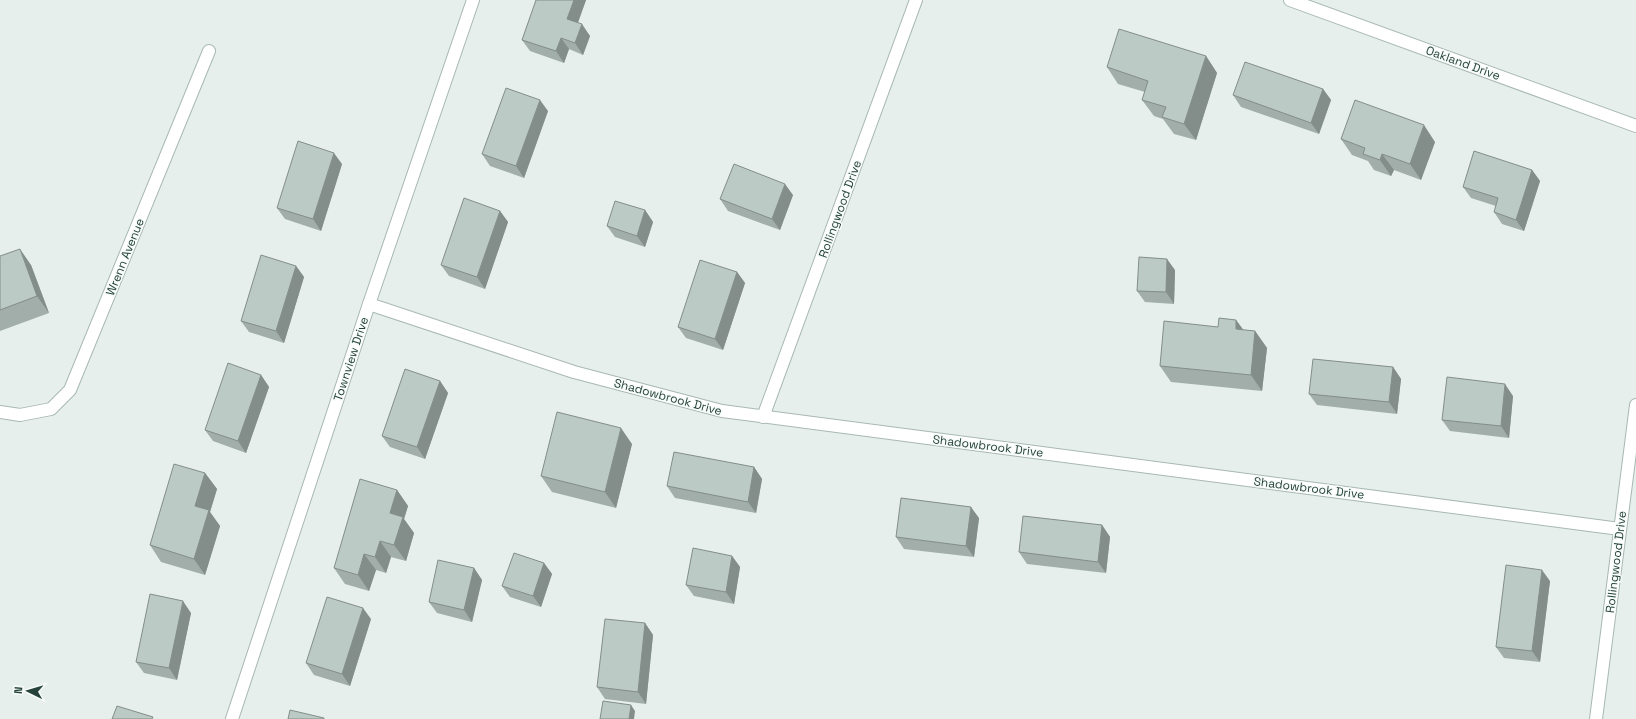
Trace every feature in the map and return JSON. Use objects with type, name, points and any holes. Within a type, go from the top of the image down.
[{"type":"street","name":"Townview Drive","points":[[232,719],[369,304],[473,0]]},
{"type":"street","name":"Rollingwood Drive","points":[[763,417],[916,0]]},
{"type":"street","name":"Oakland Drive","points":[[1290,0],[1636,126]]},
{"type":"street","name":"Wrenn Avenue","points":[[0,412],[20,415],[51,409],[70,390],[209,51]]},
{"type":"street","name":"Shadowbrook Drive","points":[[369,304],[574,372],[722,411],[1620,529]]},
{"type":"street","name":"Rollingwood Drive","points":[[1596,719],[1636,406]]},
{"type":"building","points":[[536,0],[574,0],[567,19],[582,24],[575,43],[561,38],[556,51],[522,40]]},
{"type":"building","points":[[1119,29],[1206,56],[1184,124],[1162,117],[1166,107],[1142,100],[1148,81],[1107,67]]},
{"type":"building","points":[[1245,62],[1323,89],[1311,123],[1233,95]]},
{"type":"building","points":[[506,88],[540,100],[516,166],[482,154]]},
{"type":"building","points":[[1355,100],[1424,125],[1410,164],[1382,154],[1380,160],[1363,154],[1365,148],[1341,139]]},
{"type":"building","points":[[298,141],[334,153],[313,219],[277,208]]},
{"type":"building","points":[[1474,151],[1532,170],[1516,220],[1494,212],[1498,198],[1463,187]]},
{"type":"building","points":[[734,164],[785,184],[772,219],[720,199]]},
{"type":"building","points":[[464,198],[500,211],[477,277],[441,265]]},
{"type":"building","points":[[615,201],[645,210],[637,236],[607,226]]},
{"type":"building","points":[[20,249],[37,296],[0,310],[0,256]]},
{"type":"building","points":[[261,255],[296,266],[276,331],[241,321]]},
{"type":"building","points":[[1139,257],[1167,259],[1166,292],[1137,291]]},
{"type":"building","points":[[700,260],[737,272],[715,339],[678,327]]},
{"type":"building","points":[[1219,318],[1236,320],[1236,329],[1255,331],[1251,375],[1160,366],[1164,321],[1218,327]]},
{"type":"building","points":[[1313,359],[1393,367],[1389,402],[1309,394]]},
{"type":"building","points":[[228,363],[261,375],[238,441],[205,430]]},
{"type":"building","points":[[405,369],[440,381],[417,447],[382,436]]},
{"type":"building","points":[[1447,377],[1505,384],[1501,426],[1442,420]]},
{"type":"building","points":[[557,412],[621,428],[605,492],[541,476]]},
{"type":"building","points":[[674,452],[754,467],[748,502],[667,486]]},
{"type":"building","points":[[174,464],[205,473],[195,506],[209,510],[194,559],[150,545]]},
{"type":"building","points":[[360,479],[397,490],[390,513],[403,517],[394,545],[380,541],[375,557],[364,554],[358,575],[334,568]]},
{"type":"building","points":[[901,498],[971,507],[966,546],[896,537]]},
{"type":"building","points":[[1023,516],[1102,525],[1098,562],[1019,552]]},
{"type":"building","points":[[693,548],[732,556],[726,592],[686,585]]},
{"type":"building","points":[[514,553],[544,563],[533,596],[502,586]]},
{"type":"building","points":[[438,560],[474,568],[464,610],[429,602]]},
{"type":"building","points":[[1506,565],[1542,570],[1532,651],[1496,647]]},
{"type":"building","points":[[150,594],[183,601],[169,668],[136,662]]},
{"type":"building","points":[[327,597],[363,608],[342,674],[306,663]]},
{"type":"building","points":[[605,619],[645,623],[638,692],[597,687]]},
{"type":"building","points":[[603,701],[631,705],[629,719],[600,719]]},
{"type":"building","points":[[117,706],[153,717],[152,719],[112,719]]},
{"type":"building","points":[[290,710],[324,718],[324,719],[288,719]]}]
